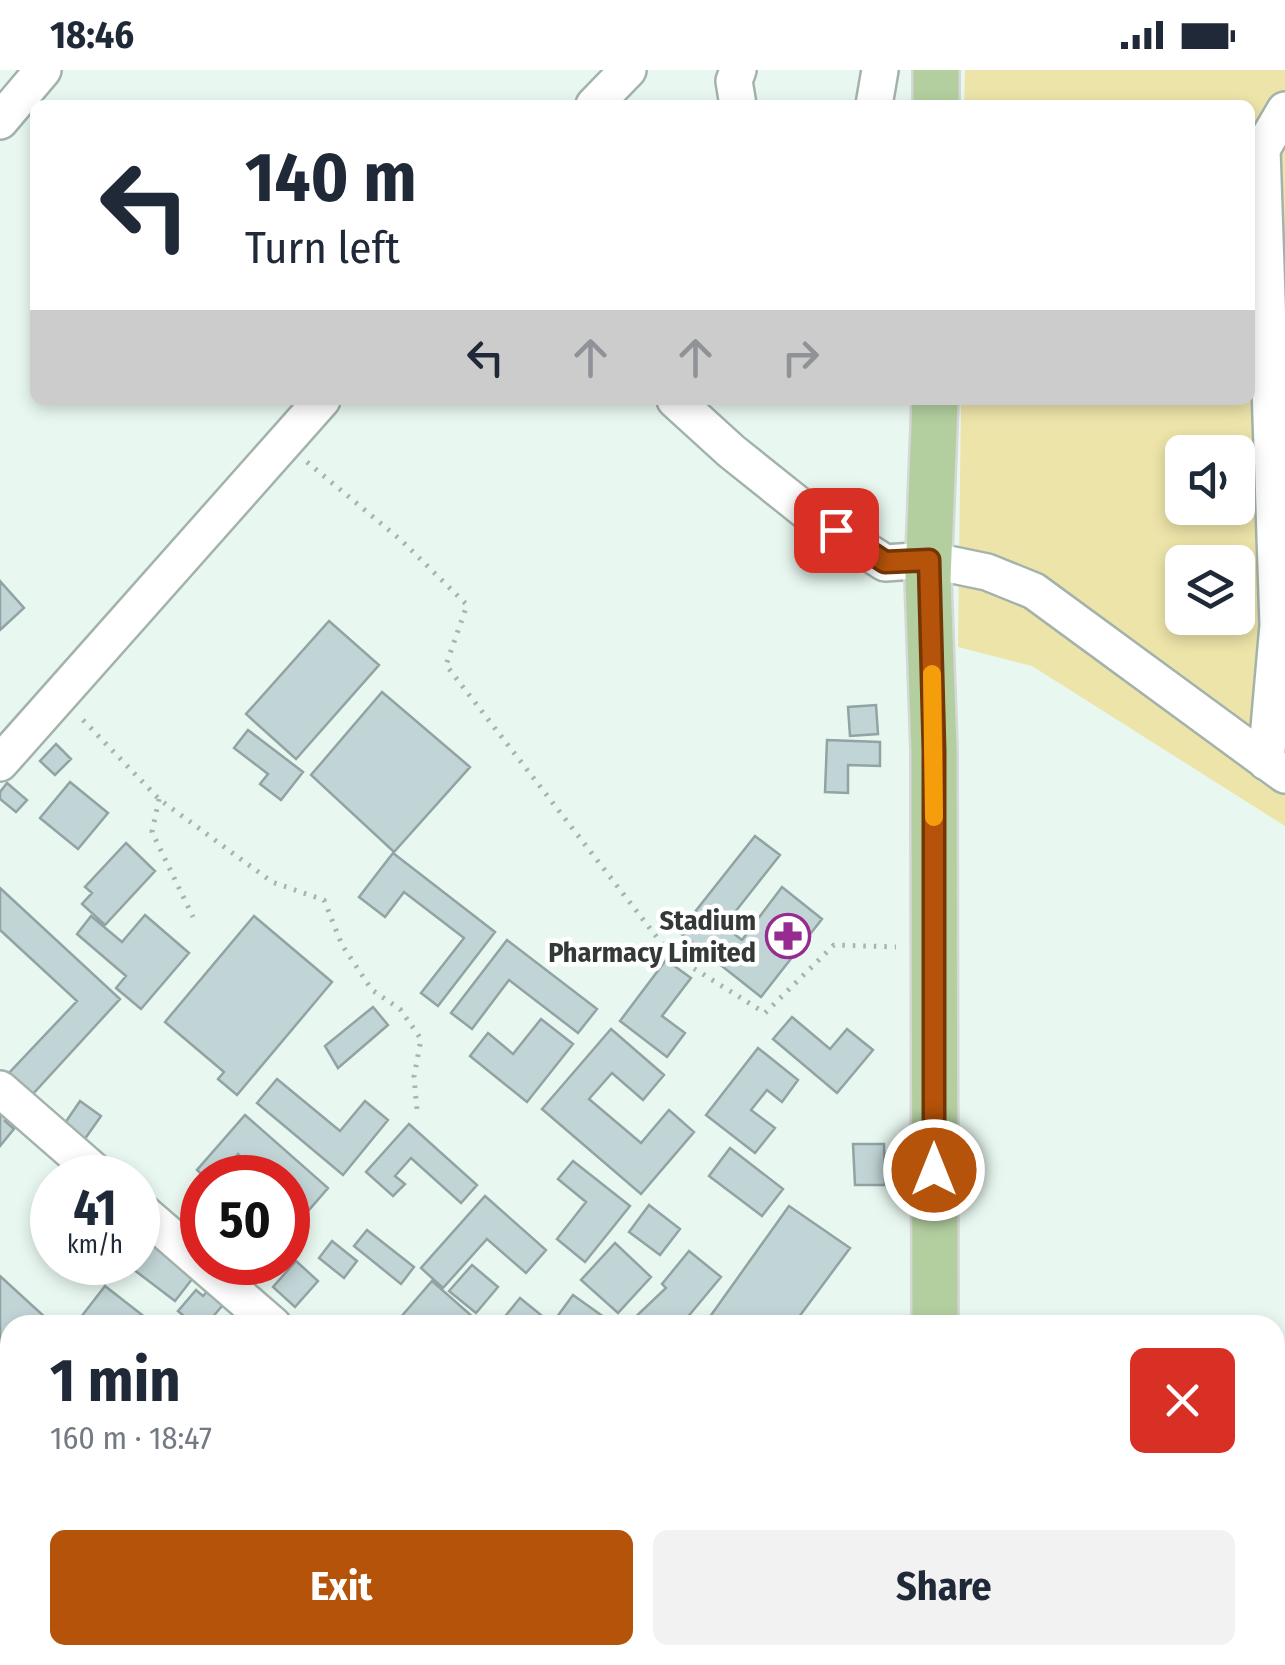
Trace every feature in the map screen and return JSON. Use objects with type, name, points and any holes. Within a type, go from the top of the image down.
[{"type":"main road","points":[[936,70],[936,100]]},
{"type":"main road","points":[[935,405],[929,560],[935,1315]]},
{"type":"street","points":[[0,121],[43,70]]},
{"type":"street","points":[[599,100],[628,70]]},
{"type":"street","points":[[737,100],[734,81],[738,70]]},
{"type":"street","points":[[875,100],[880,70]]},
{"type":"street","points":[[1275,768],[1278,625],[1262,149],[1285,110]]},
{"type":"street","points":[[0,763],[318,405]]},
{"type":"street","points":[[680,405],[730,451],[811,515],[885,562],[929,560],[987,572],[1034,591],[1275,768]]},
{"type":"street","points":[[0,1090],[75,1155]]},
{"type":"street","points":[[160,1227],[261,1315]]},
{"type":"path","points":[[284,443],[402,541],[467,605],[446,665],[669,952],[765,1012],[834,945],[934,948]]},
{"type":"path","points":[[60,696],[159,799],[272,882],[324,900],[342,944],[372,990],[400,1009],[420,1039],[414,1077],[417,1110]]},
{"type":"path","points":[[159,799],[152,832],[194,917]]},
{"type":"shaded area","points":[[965,70],[1285,70],[1285,826],[1032,666],[958,647],[961,405],[1255,405],[1255,100],[964,100]]},
{"type":"building","points":[[0,581],[24,608],[0,630]]},
{"type":"building","points":[[329,621],[379,665],[296,759],[246,714]]},
{"type":"building","points":[[382,692],[470,767],[394,852],[311,775]]},
{"type":"building","points":[[876,705],[878,734],[850,736],[848,707]]},
{"type":"building","points":[[248,730],[303,772],[281,800],[260,784],[268,774],[234,748]]},
{"type":"building","points":[[827,740],[880,742],[880,766],[848,765],[848,793],[825,792]]},
{"type":"building","points":[[56,744],[71,759],[55,775],[40,761]]},
{"type":"building","points":[[70,782],[108,813],[78,849],[40,818]]},
{"type":"building","points":[[7,783],[27,800],[16,812],[0,799]]},
{"type":"building","points":[[755,836],[780,855],[724,926],[742,940],[782,887],[822,919],[761,997],[679,932]]},
{"type":"building","points":[[126,843],[155,871],[105,925],[82,904],[92,893],[85,887]]},
{"type":"building","points":[[393,853],[495,932],[438,1006],[421,993],[464,938],[404,892],[385,917],[359,897]]},
{"type":"building","points":[[0,888],[120,999],[32,1095],[9,1073],[77,1001],[0,930]]},
{"type":"building","points":[[145,915],[189,953],[141,1009],[116,988],[126,976],[77,934],[91,916],[122,942]]},
{"type":"building","points":[[254,916],[332,982],[237,1095],[218,1079],[224,1072],[165,1022]]},
{"type":"building","points":[[507,940],[597,1009],[578,1033],[509,980],[472,1029],[451,1013]]},
{"type":"building","points":[[666,960],[691,978],[662,1016],[685,1033],[667,1057],[620,1021]]},
{"type":"building","points":[[373,1007],[388,1025],[338,1068],[325,1046]]},
{"type":"building","points":[[792,1017],[830,1049],[847,1029],[873,1050],[837,1093],[773,1039]]},
{"type":"building","points":[[541,1019],[573,1044],[527,1102],[470,1056],[488,1033],[513,1054]]},
{"type":"building","points":[[611,1029],[664,1075],[643,1100],[612,1073],[589,1099],[641,1143],[669,1110],[694,1132],[641,1194],[542,1109]]},
{"type":"building","points":[[758,1048],[798,1080],[782,1102],[767,1090],[751,1110],[775,1128],[755,1153],[706,1115]]},
{"type":"building","points":[[277,1079],[340,1131],[365,1101],[388,1120],[343,1175],[257,1103]]},
{"type":"building","points":[[80,1101],[101,1116],[82,1143],[61,1129]]},
{"type":"building","points":[[0,1109],[9,1116],[5,1121],[14,1129],[0,1146]]},
{"type":"building","points":[[245,1115],[290,1155],[238,1154],[210,1155]]},
{"type":"building","points":[[409,1124],[477,1185],[461,1203],[411,1158],[395,1176],[405,1184],[393,1196],[366,1172]]},
{"type":"building","points":[[853,1144],[884,1144],[885,1185],[855,1185]]},
{"type":"building","points":[[730,1148],[783,1189],[762,1216],[709,1176]]},
{"type":"building","points":[[573,1161],[630,1206],[585,1262],[557,1239],[586,1202],[558,1179]]},
{"type":"building","points":[[310,1172],[328,1188],[310,1209]]},
{"type":"building","points":[[485,1196],[546,1250],[526,1273],[487,1239],[443,1288],[421,1268]]},
{"type":"building","points":[[649,1205],[680,1229],[660,1255],[629,1232]]},
{"type":"building","points":[[789,1206],[850,1248],[800,1315],[711,1315]]},
{"type":"building","points":[[367,1230],[414,1267],[401,1284],[354,1246]]},
{"type":"building","points":[[332,1241],[357,1261],[344,1278],[319,1258]]},
{"type":"building","points":[[615,1243],[651,1277],[618,1313],[581,1280]]},
{"type":"building","points":[[160,1247],[180,1262],[180,1285],[187,1285],[175,1301],[154,1285],[160,1285]]},
{"type":"building","points":[[689,1251],[721,1277],[689,1315],[638,1315],[666,1288],[662,1284]]},
{"type":"building","points":[[472,1265],[498,1287],[476,1313],[449,1291]]},
{"type":"building","points":[[310,1274],[318,1281],[295,1307],[273,1287],[310,1285]]},
{"type":"building","points":[[0,1276],[43,1315],[0,1315]]},
{"type":"building","points":[[432,1281],[471,1315],[403,1315]]},
{"type":"building","points":[[105,1286],[142,1315],[83,1315]]},
{"type":"building","points":[[211,1287],[227,1300],[214,1315],[183,1315],[178,1311],[196,1290],[203,1296]]},
{"type":"building","points":[[573,1295],[601,1315],[558,1315]]},
{"type":"building","points":[[520,1298],[541,1315],[506,1315]]},
{"type":"slow traffic","points":[[932,674],[934,817]]},
{"type":"place","name":"Stadium Pharmacy Limited","points":[[788,936]]},
{"type":"route","points":[[836,530],[885,562],[929,560],[934,751],[934,1170]]}]
